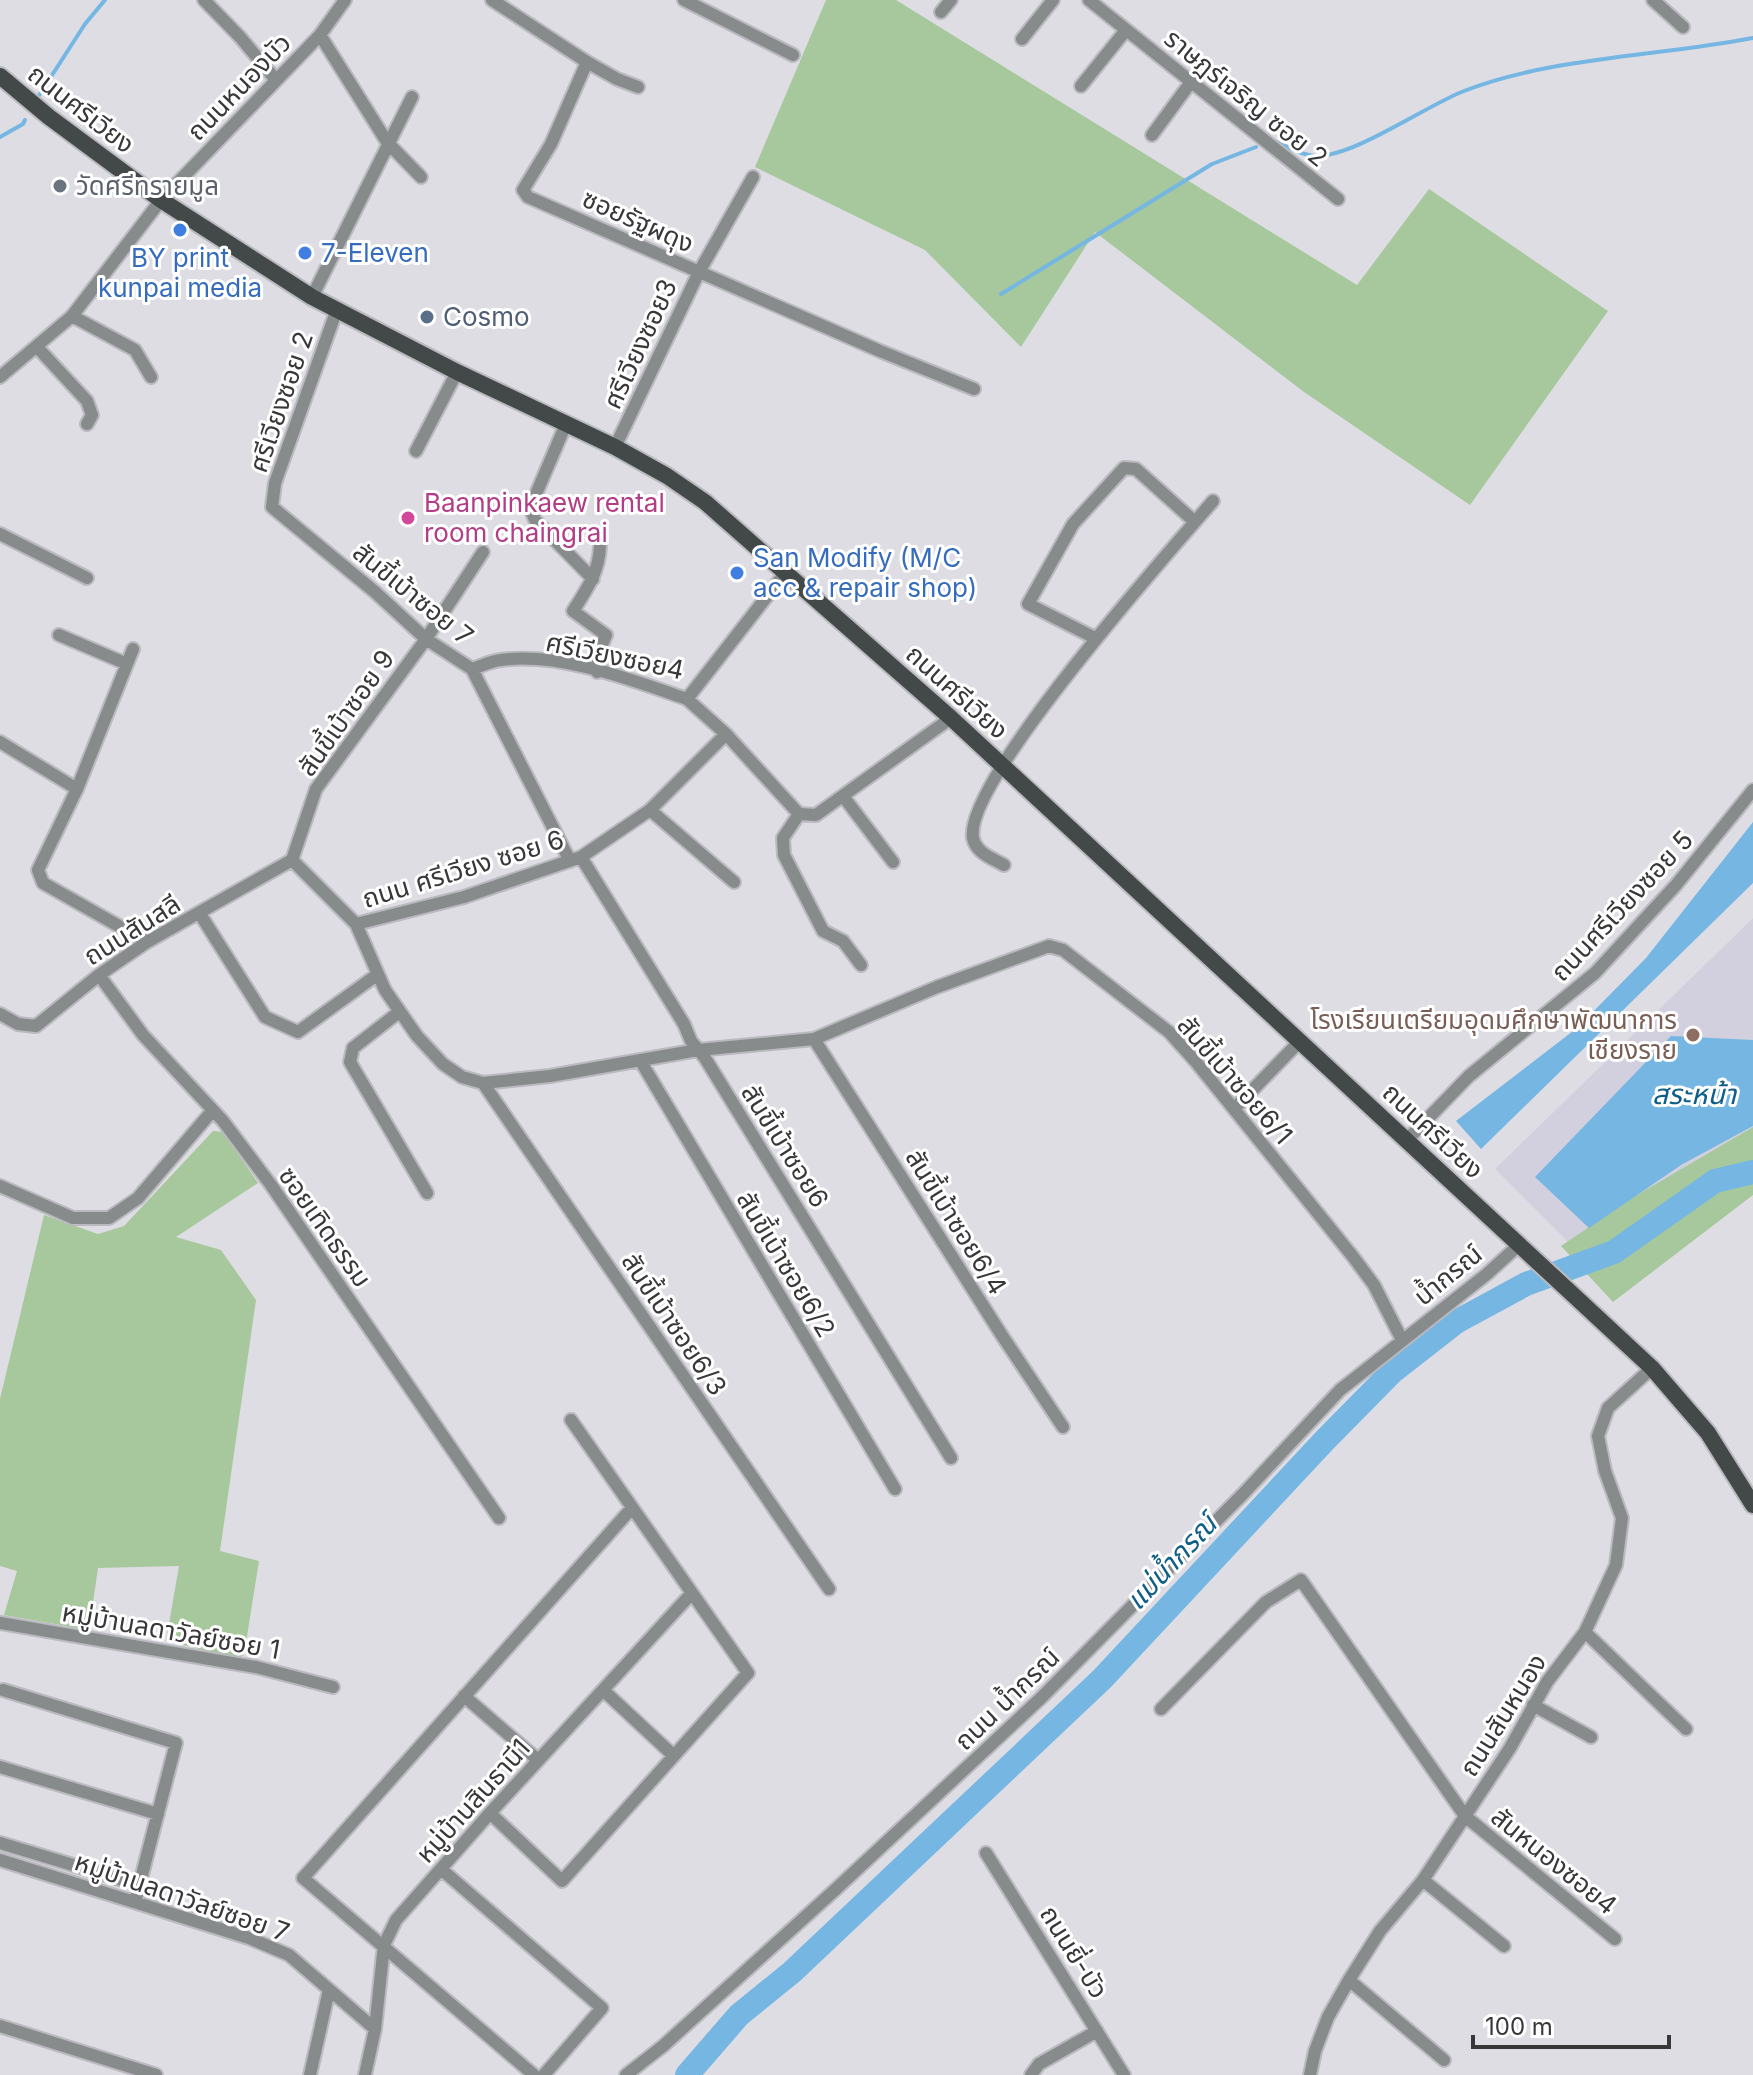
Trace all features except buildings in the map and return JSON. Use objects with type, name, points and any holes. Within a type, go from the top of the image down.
[{"type":"main road","name":"ถนนศรีเวียง","points":[[0,76],[49,117],[161,200],[336,312],[615,447],[705,502],[951,718],[1602,1320],[1652,1368],[1708,1433],[1753,1505]]},
{"type":"street","points":[[204,0],[276,80]]},
{"type":"street","name":"ถนนหนองบัว","points":[[0,377],[72,316],[161,200],[320,35],[345,0]]},
{"type":"street","points":[[492,0],[587,62],[638,87]]},
{"type":"street","points":[[684,0],[793,55]]},
{"type":"street","points":[[941,12],[951,0]]},
{"type":"street","points":[[1022,39],[1053,0]]},
{"type":"street","name":"ราษฎร์เจริญ ซอย 2","points":[[1089,0],[1338,199]]},
{"type":"street","points":[[1653,0],[1683,27]]},
{"type":"street","points":[[1081,86],[1126,30]]},
{"type":"street","points":[[320,35],[387,142],[421,177]]},
{"type":"street","name":"ซอยรัฐผดุง","points":[[587,62],[551,144],[523,190],[528,197],[974,389]]},
{"type":"street","points":[[1152,135],[1191,82]]},
{"type":"street","points":[[312,297],[412,97]]},
{"type":"street","name":"ศรีเวียงซอย3","points":[[615,447],[699,272],[753,177]]},
{"type":"street","name":"ศรีเวียงซอย 2","points":[[272,507],[275,483],[336,312]]},
{"type":"street","points":[[72,316],[135,350],[151,377]]},
{"type":"street","points":[[37,347],[87,401],[92,415],[87,424]]},
{"type":"street","points":[[416,451],[457,372]]},
{"type":"street","points":[[566,424],[530,508],[535,520],[593,579]]},
{"type":"street","points":[[1095,638],[1028,604],[1073,524],[1124,468],[1136,469],[1195,522]]},
{"type":"street","points":[[1004,865],[978,849],[972,836],[978,810],[1002,765],[1095,638],[1213,501]]},
{"type":"street","name":"สันขี้เบ้าซอย 7","points":[[272,507],[375,592],[426,639],[472,669],[576,859]]},
{"type":"street","points":[[0,534],[87,578]]},
{"type":"street","points":[[597,672],[599,652],[606,635],[573,611],[600,563],[600,546]]},
{"type":"street","name":"สันขี้เบ้าซอย 9","points":[[292,860],[316,789],[426,639],[483,552]]},
{"type":"street","name":"ศรีเวียงซอย4","points":[[472,669],[501,660],[555,661],[687,699],[786,572]]},
{"type":"street","points":[[59,635],[127,664]]},
{"type":"street","points":[[133,649],[77,789],[38,870],[43,883],[147,942]]},
{"type":"street","points":[[687,699],[726,734],[799,814],[816,815],[951,718]]},
{"type":"street","name":"ถนน ศรีเวียง ซอย 6","points":[[356,924],[464,897],[576,859],[650,810],[726,734]]},
{"type":"street","points":[[0,742],[77,789]]},
{"type":"street","name":"ถนนศรีเวียงซอย 5","points":[[1407,1140],[1469,1076],[1595,973],[1676,885],[1753,790]]},
{"type":"street","points":[[843,796],[893,862]]},
{"type":"street","points":[[650,810],[734,882]]},
{"type":"street","points":[[799,814],[783,838],[784,855],[823,931],[843,941],[861,965]]},
{"type":"street","name":"สันขี้เบ้าซอย6","points":[[576,859],[951,1458]]},
{"type":"street","points":[[292,860],[356,924],[378,974],[399,1012],[417,1036],[443,1064],[462,1077],[483,1083]]},
{"type":"street","name":"ถนนสันสลี","points":[[0,1014],[18,1024],[36,1026],[99,975],[147,942],[292,860]]},
{"type":"street","points":[[200,914],[265,1017],[298,1032],[378,974]]},
{"type":"street","name":"สันขี้เบ้าซอย6/1","points":[[483,1083],[550,1076],[698,1050],[814,1039],[937,987],[1049,946],[1063,950],[1169,1032],[1374,1285],[1402,1340]]},
{"type":"street","name":"ซอยเทิดธรรม","points":[[99,975],[143,1035],[213,1110],[271,1185],[499,1518]]},
{"type":"street","points":[[399,1012],[353,1048],[350,1062],[427,1193]]},
{"type":"street","name":"สันขี้เบ้าซอย6/4","points":[[814,1039],[1063,1427]]},
{"type":"street","points":[[1234,1109],[1300,1041]]},
{"type":"street","name":"สันขี้เบ้าซอย6/2","points":[[640,1060],[895,1489]]},
{"type":"street","name":"สันขี้เบ้าซอย6/3","points":[[483,1083],[829,1589]]},
{"type":"street","points":[[0,1186],[73,1218],[109,1218],[138,1198],[213,1110]]},
{"type":"street","name":"น้ำกรณ์","points":[[1402,1340],[1487,1274],[1520,1244]]},
{"type":"street","name":"ถนน น้ำกรณ์","points":[[626,2075],[663,2046],[836,1889],[1041,1698],[1243,1494],[1340,1390],[1402,1340]]},
{"type":"street","name":"ถนนสันหนอง","points":[[1310,2075],[1328,2017],[1349,1980],[1380,1931],[1423,1880],[1510,1748],[1533,1705],[1585,1632],[1616,1565],[1622,1518],[1605,1471],[1598,1436],[1608,1408],[1652,1368]]},
{"type":"street","points":[[490,1813],[562,1881],[748,1673],[571,1420]]},
{"type":"street","points":[[534,2075],[303,1878],[631,1509]]},
{"type":"street","name":"สันหนองซอย4","points":[[1161,1709],[1266,1602],[1301,1580],[1465,1816],[1615,1939]]},
{"type":"street","name":"หมู่บ้านสินธานี1","points":[[365,2075],[375,2029],[384,1945],[396,1920],[691,1594]]},
{"type":"street","name":"หมู่บ้านลดาวัลย์ซอย 1","points":[[0,1623],[256,1667],[333,1687]]},
{"type":"street","points":[[1585,1632],[1686,1729]]},
{"type":"street","points":[[3,1690],[176,1743],[135,1902]]},
{"type":"street","points":[[603,1690],[674,1756]]},
{"type":"street","points":[[464,1696],[538,1760]]},
{"type":"street","points":[[1533,1705],[1591,1737]]},
{"type":"street","points":[[0,1767],[158,1814]]},
{"type":"street","points":[[0,1843],[139,1885]]},
{"type":"street","name":"ถนนยี่-บัว","points":[[986,1853],[1124,2075]]},
{"type":"street","name":"หมู่บ้านลดาวัลย์ซอย 7","points":[[0,1860],[280,1950],[375,2029]]},
{"type":"street","points":[[441,1869],[602,2008],[544,2075]]},
{"type":"street","points":[[1423,1880],[1504,1946]]},
{"type":"street","points":[[1349,1980],[1444,2060]]},
{"type":"street","points":[[310,2075],[329,1990]]},
{"type":"street","points":[[0,2026],[156,2075]]},
{"type":"street","points":[[1031,2075],[1039,2064],[1097,2031]]},
{"type":"shaded area","name":"โรงเรียนเตรียมอุดมศึกษาพัฒนาการ เชียงราย","points":[[1753,918],[1753,1151],[1574,1248],[1495,1169]]},
{"type":"green space","points":[[826,0],[896,0],[1357,285],[1429,189],[1608,311],[1470,505],[1304,392],[1095,232],[1021,347],[925,250],[755,167]]},
{"type":"green space","points":[[1753,1127],[1753,1195],[1613,1302],[1561,1246],[1632,1198]]},
{"type":"green space","points":[[213,1131],[223,1132],[258,1183],[176,1237],[221,1250],[256,1300],[220,1551],[259,1561],[244,1655],[237,1658],[166,1641],[179,1566],[98,1568],[89,1630],[4,1615],[17,1571],[0,1566],[0,1399],[44,1215],[98,1234],[124,1226]]},
{"type":"water","points":[[1753,822],[1753,883],[1481,1149],[1456,1121],[1577,1028],[1646,958]]},
{"type":"water","name":"สระหน้า","points":[[1671,1036],[1753,1040],[1753,1126],[1681,1165],[1589,1228],[1535,1177]]},
{"type":"waterway","points":[[36,100],[85,24],[105,0]]},
{"type":"waterway","points":[[1274,141],[1309,155],[1330,155],[1368,140],[1448,98],[1498,80],[1569,64],[1753,38]]},
{"type":"waterway","points":[[0,137],[25,120]]},
{"type":"waterway","points":[[1001,294],[1212,164],[1256,147]]},
{"type":"waterway","name":"แม่น้ำกรณ์","points":[[687,2075],[739,2015],[792,1972],[1102,1679],[1392,1372],[1456,1322],[1526,1284],[1614,1252],[1715,1181],[1753,1172]]},
{"type":"place","name":"วัดศรีทรายมูล","points":[[60,186]]},
{"type":"place","name":"BY print kunpai media","points":[[180,230]]},
{"type":"place","name":"7-Eleven","points":[[305,253]]},
{"type":"place","name":"Cosmo","points":[[427,317]]},
{"type":"place","name":"Baanpinkaew rental room chaingrai","points":[[408,518]]},
{"type":"place","name":"San Modify (M/C acc & repair shop)","points":[[737,573]]},
{"type":"place","name":"โรงเรียนเตรียมอุดมศึกษาพัฒนาการ เชียงราย","points":[[1693,1035]]}]
